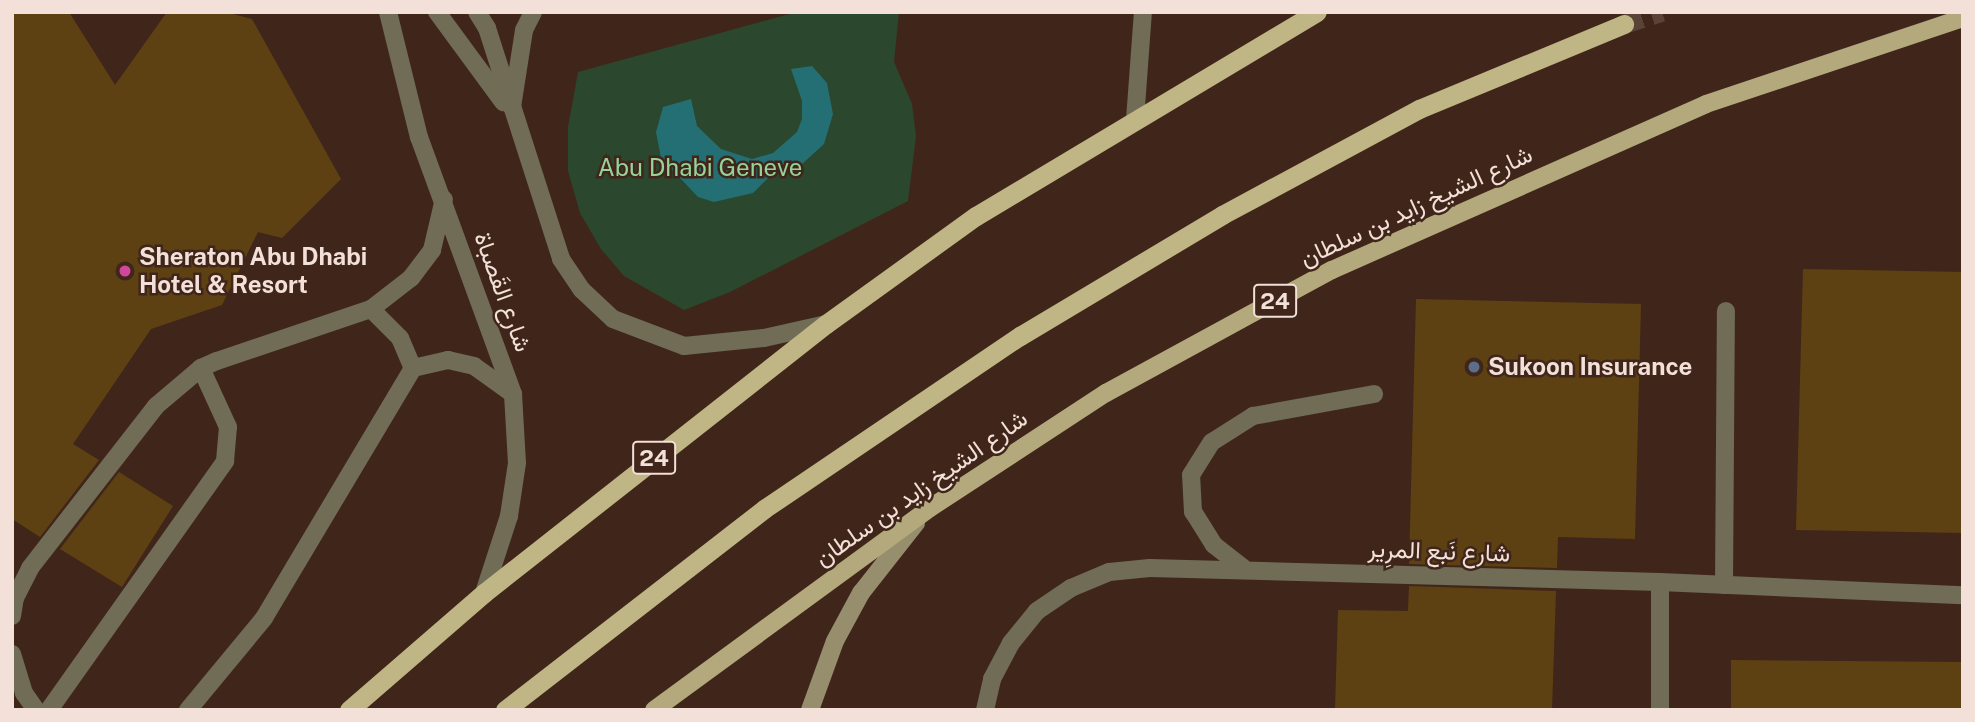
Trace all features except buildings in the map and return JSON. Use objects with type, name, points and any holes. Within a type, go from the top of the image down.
[{"type":"highway","name":"24","points":[[349,710],[484,593],[826,324],[976,216],[1317,12]]},
{"type":"highway","points":[[505,710],[764,509],[1020,335],[1222,215],[1419,109],[1624,24]]},
{"type":"main road","name":"شارع الشيخ زايد بن سلطان","points":[[654,710],[930,508],[1107,393],[1332,270],[1706,104],[1963,18]]},
{"type":"main road","points":[[810,710],[835,641],[861,593],[930,508]]},
{"type":"street","name":"شارع القَصباة","points":[[388,12],[419,137],[444,199],[513,394],[515,477],[509,516],[484,593]]},
{"type":"street","points":[[437,12],[511,113]]},
{"type":"street","points":[[477,12],[487,28],[511,113],[561,259],[582,290],[613,318],[684,346],[764,338],[826,324]]},
{"type":"street","points":[[511,113],[524,30],[533,12]]},
{"type":"street","points":[[1135,120],[1143,12]]},
{"type":"street","points":[[12,616],[15,597],[30,568],[156,406],[201,368],[252,346],[371,309],[411,278],[432,250],[444,199]]},
{"type":"street","points":[[371,309],[400,338],[414,368]]},
{"type":"street","points":[[1724,585],[1726,311]]},
{"type":"street","points":[[187,710],[264,618],[414,368],[449,360],[474,366],[513,394]]},
{"type":"street","points":[[50,710],[225,461],[228,427],[201,368]]},
{"type":"street","points":[[1246,570],[1214,545],[1193,512],[1191,475],[1212,442],[1253,416],[1374,394]]},
{"type":"street","name":"شارع نَبع المرِير","points":[[985,710],[992,679],[1011,643],[1037,611],[1071,588],[1109,572],[1150,568],[1246,570],[1660,582],[1963,595]]},
{"type":"street","points":[[1660,582],[1660,710]]},
{"type":"street","points":[[12,654],[24,693],[36,710]]},
{"type":"green space","name":"Abu Dhabi Geneve","points":[[797,12],[899,12],[894,62],[912,104],[916,136],[908,201],[730,292],[684,310],[624,276],[601,249],[580,213],[568,171],[568,127],[578,72]]},
{"type":"water","points":[[812,66],[827,83],[833,114],[824,144],[801,165],[777,169],[753,193],[714,202],[698,197],[661,158],[656,132],[663,107],[691,99],[697,126],[721,149],[752,159],[773,153],[797,132],[802,119],[802,101],[791,69]]},
{"type":"tunnel","points":[[1624,24],[1662,12]]},
{"type":"place","name":"Sheraton Abu Dhabi Hotel & Resort","points":[[125,271]]},
{"type":"place","name":"Sukoon Insurance","points":[[1474,367]]}]
